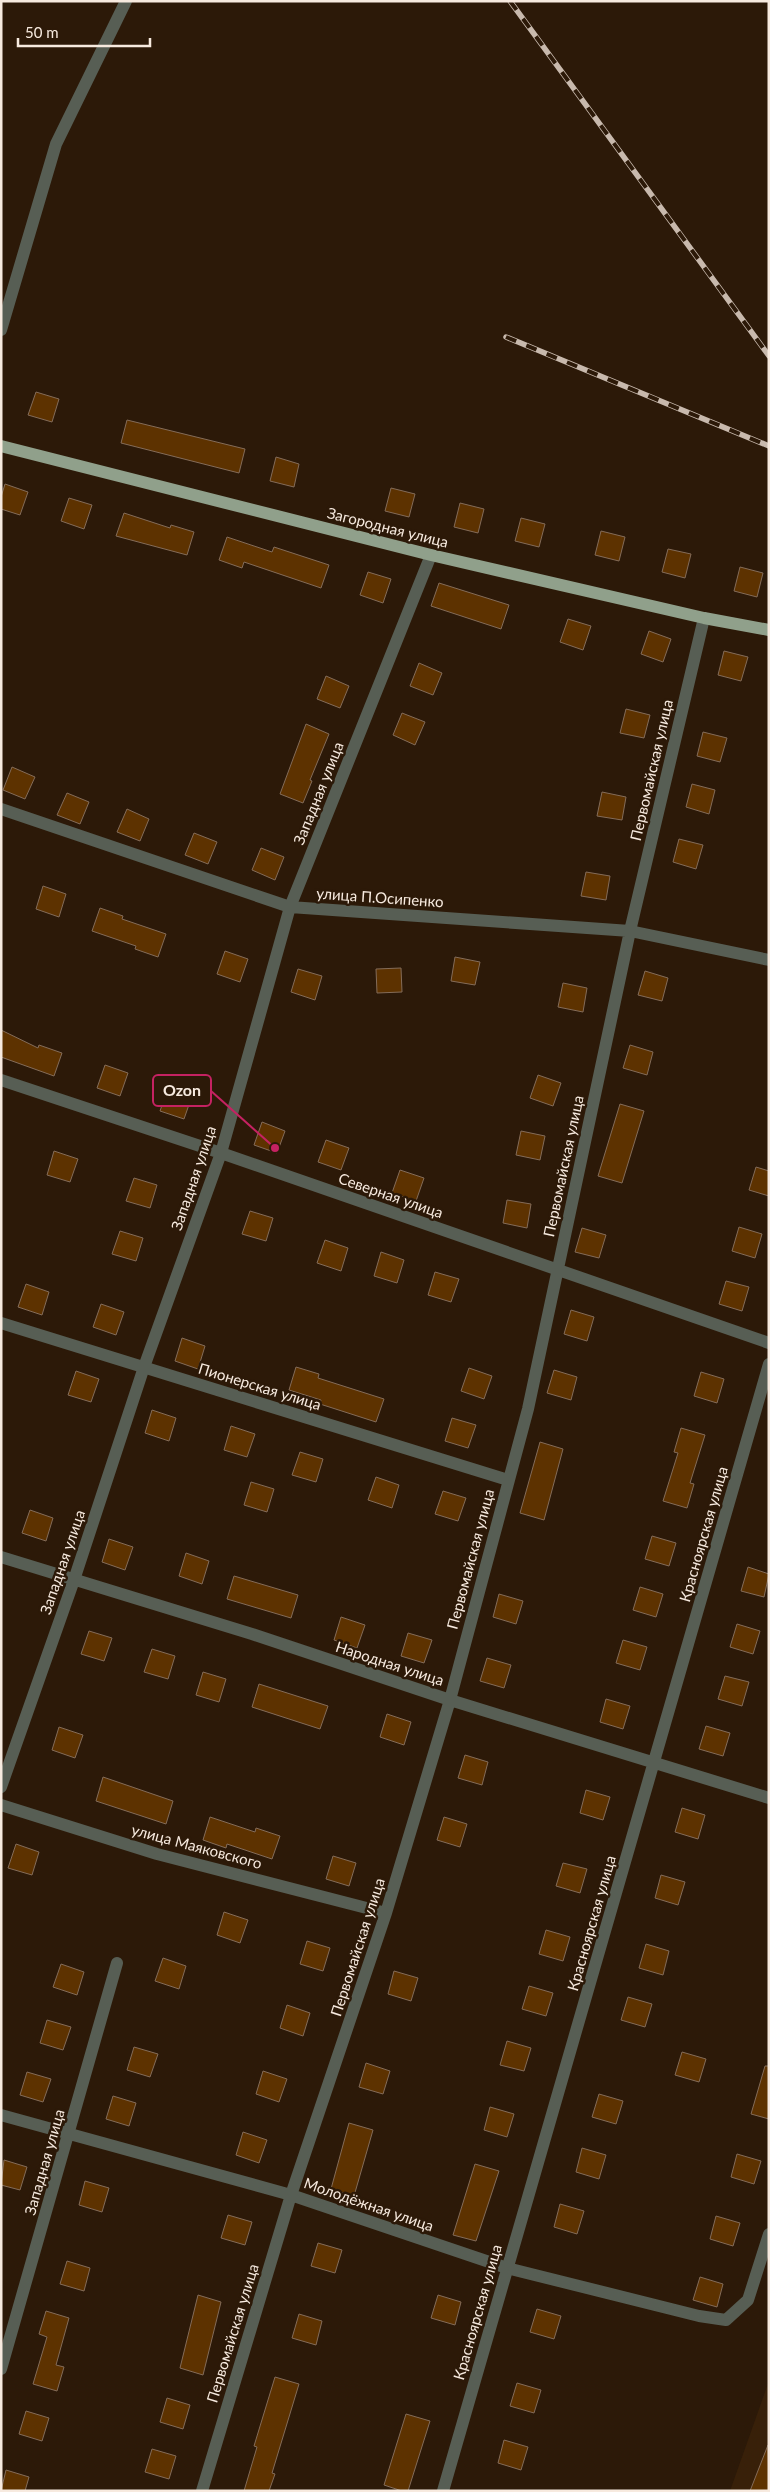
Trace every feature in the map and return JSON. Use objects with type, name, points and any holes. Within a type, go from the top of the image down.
[{"type":"main road","name":"Загородная улица","points":[[1,446],[431,555],[704,618],[769,630]]},
{"type":"street","points":[[1,330],[56,144],[126,1]]},
{"type":"street","name":"Западная улица","points":[[1,1787],[74,1580],[144,1366],[221,1153],[290,907],[431,555]]},
{"type":"street","name":"Первомайская улица","points":[[202,2491],[291,2195],[386,1913],[450,1700],[528,1409],[630,931],[704,618]]},
{"type":"street","name":"улица П.Осипенко","points":[[1,809],[290,907],[630,931],[769,960]]},
{"type":"street","name":"Северная улица","points":[[1,1080],[221,1153],[769,1343]]},
{"type":"street","name":"Пионерская улица","points":[[1,1323],[508,1480]]},
{"type":"street","name":"Красноярская улица","points":[[442,2491],[655,1764],[769,1364]]},
{"type":"street","name":"Народная улица","points":[[1,1557],[252,1634],[450,1700],[769,1798]]},
{"type":"street","name":"улица Маяковского","points":[[1,1805],[157,1854],[386,1913]]},
{"type":"street","name":"Западная улица","points":[[1,2369],[117,1963]]},
{"type":"street","name":"Молодёжная улица","points":[[1,2115],[291,2195],[507,2268],[699,2316],[726,2320],[748,2300],[769,2234]]},
{"type":"shaded area","points":[[769,2381],[769,2491],[730,2491]]},
{"type":"building","points":[[36,392],[59,399],[52,422],[28,415]]},
{"type":"building","points":[[127,420],[245,449],[239,473],[121,443]]},
{"type":"building","points":[[276,457],[299,464],[294,487],[270,481]]},
{"type":"building","points":[[5,484],[28,492],[20,515],[1,509],[1,497]]},
{"type":"building","points":[[391,488],[415,494],[409,517],[385,511]]},
{"type":"building","points":[[69,498],[92,505],[84,529],[61,521]]},
{"type":"building","points":[[460,503],[484,509],[478,533],[454,527]]},
{"type":"building","points":[[124,513],[170,528],[171,525],[194,532],[187,555],[116,536]]},
{"type":"building","points":[[521,518],[545,524],[539,547],[515,541]]},
{"type":"building","points":[[601,531],[625,537],[619,561],[595,555]]},
{"type":"building","points":[[227,537],[272,552],[274,547],[329,565],[321,588],[244,562],[242,568],[219,560]]},
{"type":"building","points":[[668,549],[691,554],[685,578],[662,572]]},
{"type":"building","points":[[740,567],[763,573],[757,597],[734,591]]},
{"type":"building","points":[[368,572],[391,579],[383,603],[360,595]]},
{"type":"building","points":[[439,583],[509,605],[501,629],[431,606]]},
{"type":"building","points":[[568,619],[591,626],[583,650],[560,642]]},
{"type":"building","points":[[649,631],[671,639],[663,662],[641,654]]},
{"type":"building","points":[[724,651],[748,657],[741,681],[718,675]]},
{"type":"building","points":[[419,663],[442,673],[433,695],[410,686]]},
{"type":"building","points":[[326,676],[349,686],[340,708],[317,699]]},
{"type":"building","points":[[626,709],[650,715],[644,738],[620,733]]},
{"type":"building","points":[[402,713],[425,722],[415,745],[393,735]]},
{"type":"building","points":[[306,724],[329,734],[310,780],[312,781],[303,803],[280,794]]},
{"type":"building","points":[[703,732],[727,738],[720,762],[697,756]]},
{"type":"building","points":[[12,767],[35,777],[25,799],[3,790]]},
{"type":"building","points":[[692,784],[715,790],[709,814],[686,807]]},
{"type":"building","points":[[602,792],[626,797],[622,820],[597,816]]},
{"type":"building","points":[[67,793],[89,802],[80,824],[57,815]]},
{"type":"building","points":[[127,809],[149,819],[140,841],[117,832]]},
{"type":"building","points":[[194,833],[217,842],[208,864],[185,855]]},
{"type":"building","points":[[679,839],[703,845],[696,869],[673,862]]},
{"type":"building","points":[[261,848],[284,857],[275,880],[252,870]]},
{"type":"building","points":[[586,872],[610,876],[606,900],[581,896]]},
{"type":"building","points":[[43,886],[66,894],[59,917],[36,909]]},
{"type":"building","points":[[100,908],[123,916],[122,919],[166,934],[158,957],[135,949],[136,946],[92,931]]},
{"type":"building","points":[[225,951],[248,959],[240,982],[217,974]]},
{"type":"building","points":[[455,957],[480,962],[475,985],[451,981]]},
{"type":"building","points":[[401,968],[402,992],[377,993],[376,969]]},
{"type":"building","points":[[298,969],[322,976],[315,1000],[291,992]]},
{"type":"building","points":[[645,971],[668,978],[662,1001],[638,995]]},
{"type":"building","points":[[563,983],[587,988],[583,1012],[558,1007]]},
{"type":"building","points":[[1,1030],[38,1048],[39,1045],[62,1053],[54,1076],[1,1057]]},
{"type":"building","points":[[630,1045],[653,1052],[647,1075],[623,1068]]},
{"type":"building","points":[[105,1065],[128,1073],[120,1096],[97,1088]]},
{"type":"building","points":[[538,1075],[561,1083],[553,1106],[530,1098]]},
{"type":"building","points":[[168,1088],[192,1096],[184,1119],[160,1111]]},
{"type":"building","points":[[620,1104],[644,1111],[622,1183],[598,1176]]},
{"type":"building","points":[[262,1122],[285,1131],[277,1153],[254,1145]]},
{"type":"building","points":[[521,1131],[545,1136],[540,1160],[516,1155]]},
{"type":"building","points":[[326,1140],[349,1148],[341,1170],[318,1162]]},
{"type":"building","points":[[54,1151],[78,1159],[70,1182],[47,1175]]},
{"type":"building","points":[[756,1167],[769,1171],[769,1196],[749,1190]]},
{"type":"building","points":[[400,1170],[424,1178],[416,1201],[392,1193]]},
{"type":"building","points":[[134,1178],[157,1185],[150,1208],[126,1201]]},
{"type":"building","points":[[507,1200],[531,1204],[527,1228],[503,1223]]},
{"type":"building","points":[[250,1211],[273,1218],[266,1241],[242,1234]]},
{"type":"building","points":[[739,1227],[762,1234],[755,1258],[732,1251]]},
{"type":"building","points":[[582,1228],[606,1235],[599,1258],[575,1252]]},
{"type":"building","points":[[120,1231],[143,1238],[136,1261],[112,1254]]},
{"type":"building","points":[[325,1240],[348,1248],[341,1271],[317,1263]]},
{"type":"building","points":[[381,1252],[404,1260],[397,1283],[374,1276]]},
{"type":"building","points":[[435,1272],[459,1279],[451,1302],[428,1295]]},
{"type":"building","points":[[726,1281],[749,1287],[742,1311],[719,1304]]},
{"type":"building","points":[[26,1284],[49,1292],[42,1315],[18,1307]]},
{"type":"building","points":[[101,1304],[124,1312],[116,1335],[93,1327]]},
{"type":"building","points":[[571,1310],[594,1317],[587,1341],[564,1334]]},
{"type":"building","points":[[182,1338],[205,1346],[198,1369],[175,1361]]},
{"type":"building","points":[[296,1367],[319,1374],[318,1378],[384,1399],[376,1422],[320,1404],[321,1400],[289,1390]]},
{"type":"building","points":[[469,1368],[492,1376],[484,1399],[461,1391]]},
{"type":"building","points":[[554,1370],[577,1377],[571,1400],[547,1393]]},
{"type":"building","points":[[76,1371],[99,1379],[91,1402],[68,1395]]},
{"type":"building","points":[[701,1372],[724,1379],[717,1403],[694,1396]]},
{"type":"building","points":[[152,1410],[176,1418],[169,1441],[145,1433]]},
{"type":"building","points":[[452,1418],[476,1425],[468,1448],[445,1441]]},
{"type":"building","points":[[231,1426],[255,1434],[247,1457],[224,1450]]},
{"type":"building","points":[[681,1428],[705,1435],[690,1483],[694,1484],[687,1508],[663,1501],[678,1453],[674,1452]]},
{"type":"building","points":[[540,1442],[563,1449],[544,1520],[520,1513]]},
{"type":"building","points":[[300,1452],[323,1459],[316,1482],[292,1475]]},
{"type":"building","points":[[376,1477],[399,1485],[392,1508],[368,1500]]},
{"type":"building","points":[[251,1482],[274,1489],[267,1512],[244,1505]]},
{"type":"building","points":[[443,1491],[466,1498],[458,1521],[435,1514]]},
{"type":"building","points":[[30,1510],[53,1518],[46,1541],[22,1533]]},
{"type":"building","points":[[652,1536],[676,1543],[669,1566],[645,1559]]},
{"type":"building","points":[[109,1539],[133,1547],[125,1570],[102,1562]]},
{"type":"building","points":[[186,1553],[209,1561],[202,1584],[179,1576]]},
{"type":"building","points":[[748,1567],[769,1574],[764,1597],[741,1591]]},
{"type":"building","points":[[234,1576],[298,1595],[291,1618],[227,1599]]},
{"type":"building","points":[[640,1587],[663,1594],[656,1617],[633,1610]]},
{"type":"building","points":[[499,1594],[523,1601],[516,1624],[493,1617]]},
{"type":"building","points":[[341,1617],[365,1625],[357,1648],[334,1640]]},
{"type":"building","points":[[737,1624],[760,1631],[753,1654],[730,1647]]},
{"type":"building","points":[[89,1631],[112,1638],[104,1661],[81,1654]]},
{"type":"building","points":[[408,1633],[432,1640],[424,1663],[401,1656]]},
{"type":"building","points":[[623,1640],[647,1647],[640,1670],[616,1663]]},
{"type":"building","points":[[152,1649],[175,1656],[168,1679],[144,1672]]},
{"type":"building","points":[[487,1658],[511,1665],[504,1688],[480,1681]]},
{"type":"building","points":[[203,1672],[226,1679],[219,1702],[196,1695]]},
{"type":"building","points":[[725,1676],[749,1682],[742,1706],[718,1699]]},
{"type":"building","points":[[259,1684],[328,1706],[320,1729],[252,1707]]},
{"type":"building","points":[[606,1699],[630,1706],[623,1729],[600,1722]]},
{"type":"building","points":[[387,1714],[411,1722],[404,1745],[380,1737]]},
{"type":"building","points":[[706,1726],[730,1733],[723,1756],[699,1749]]},
{"type":"building","points":[[59,1727],[83,1735],[75,1758],[52,1750]]},
{"type":"building","points":[[465,1755],[488,1762],[482,1785],[458,1778]]},
{"type":"building","points":[[103,1777],[173,1801],[166,1824],[96,1801]]},
{"type":"building","points":[[586,1790],[610,1797],[603,1820],[580,1813]]},
{"type":"building","points":[[682,1808],[705,1815],[698,1839],[675,1832]]},
{"type":"building","points":[[210,1817],[255,1832],[256,1828],[280,1836],[272,1859],[227,1844],[226,1848],[203,1840]]},
{"type":"building","points":[[444,1817],[467,1824],[460,1847],[437,1840]]},
{"type":"building","points":[[16,1844],[39,1852],[32,1875],[8,1868]]},
{"type":"building","points":[[333,1856],[356,1863],[349,1886],[326,1879]]},
{"type":"building","points":[[563,1863],[587,1869],[580,1893],[556,1886]]},
{"type":"building","points":[[661,1875],[685,1882],[678,1905],[655,1898]]},
{"type":"building","points":[[224,1912],[248,1920],[240,1943],[217,1935]]},
{"type":"building","points":[[546,1930],[570,1937],[563,1961],[539,1954]]},
{"type":"building","points":[[307,1941],[330,1948],[323,1971],[300,1964]]},
{"type":"building","points":[[646,1944],[669,1951],[663,1975],[639,1968]]},
{"type":"building","points":[[163,1958],[186,1966],[179,1989],[155,1981]]},
{"type":"building","points":[[61,1964],[84,1972],[77,1995],[53,1987]]},
{"type":"building","points":[[394,1971],[418,1978],[411,2001],[388,1994]]},
{"type":"building","points":[[529,1986],[553,1993],[546,2016],[522,2009]]},
{"type":"building","points":[[628,1997],[652,2004],[645,2027],[621,2020]]},
{"type":"building","points":[[287,2005],[310,2013],[303,2036],[280,2028]]},
{"type":"building","points":[[47,2020],[71,2027],[63,2050],[40,2043]]},
{"type":"building","points":[[507,2041],[531,2048],[524,2071],[500,2065]]},
{"type":"building","points":[[134,2047],[158,2054],[150,2077],[127,2070]]},
{"type":"building","points":[[682,2052],[706,2059],[699,2082],[675,2075]]},
{"type":"building","points":[[366,2063],[390,2071],[383,2094],[359,2087]]},
{"type":"building","points":[[765,2066],[769,2066],[769,2119],[751,2114]]},
{"type":"building","points":[[263,2071],[287,2079],[279,2102],[256,2094]]},
{"type":"building","points":[[27,2072],[51,2079],[43,2102],[20,2095]]},
{"type":"building","points":[[599,2094],[623,2101],[616,2124],[592,2117]]},
{"type":"building","points":[[113,2096],[136,2103],[129,2126],[106,2119]]},
{"type":"building","points":[[490,2107],[514,2114],[507,2137],[484,2130]]},
{"type":"building","points":[[349,2123],[373,2130],[354,2196],[331,2189]]},
{"type":"building","points":[[243,2132],[267,2140],[259,2163],[236,2155]]},
{"type":"building","points":[[582,2148],[606,2155],[599,2179],[576,2172]]},
{"type":"building","points":[[737,2154],[761,2161],[754,2184],[731,2177]]},
{"type":"building","points":[[4,2160],[27,2167],[20,2190],[1,2185]]},
{"type":"building","points":[[475,2164],[499,2171],[476,2241],[453,2235]]},
{"type":"building","points":[[85,2181],[109,2188],[102,2212],[79,2205]]},
{"type":"building","points":[[560,2204],[584,2211],[577,2234],[554,2227]]},
{"type":"building","points":[[228,2215],[252,2222],[245,2245],[221,2238]]},
{"type":"building","points":[[716,2216],[740,2223],[733,2246],[710,2239]]},
{"type":"building","points":[[318,2243],[342,2250],[335,2273],[311,2266]]},
{"type":"building","points":[[67,2261],[90,2268],[84,2291],[60,2284]]},
{"type":"building","points":[[700,2277],[723,2284],[717,2307],[693,2300]]},
{"type":"building","points":[[198,2295],[221,2302],[203,2375],[180,2368]]},
{"type":"building","points":[[438,2295],[461,2302],[455,2325],[431,2318]]},
{"type":"building","points":[[537,2309],[561,2316],[554,2339],[530,2332]]},
{"type":"building","points":[[46,2311],[69,2318],[56,2365],[64,2367],[57,2391],[33,2384],[47,2337],[39,2334]]},
{"type":"building","points":[[299,2314],[322,2321],[316,2345],[292,2338]]},
{"type":"building","points":[[275,2377],[299,2384],[272,2473],[275,2474],[269,2491],[244,2491],[257,2447],[254,2446]]},
{"type":"building","points":[[517,2383],[541,2390],[534,2413],[510,2406]]},
{"type":"building","points":[[167,2398],[190,2405],[183,2429],[160,2422]]},
{"type":"building","points":[[26,2411],[49,2418],[42,2441],[19,2434]]},
{"type":"building","points":[[406,2414],[430,2421],[408,2491],[402,2491],[384,2485]]},
{"type":"building","points":[[504,2440],[528,2447],[521,2470],[498,2463]]},
{"type":"building","points":[[768,2445],[769,2491],[750,2491]]},
{"type":"building","points":[[152,2449],[176,2456],[169,2479],[145,2472]]},
{"type":"building","points":[[6,2470],[29,2477],[25,2491],[1,2491]]},
{"type":"railway","points":[[510,1],[769,356]]},
{"type":"railway","points":[[506,337],[769,446]]},
{"type":"place","name":"Ozon","points":[[275,1148]]}]
